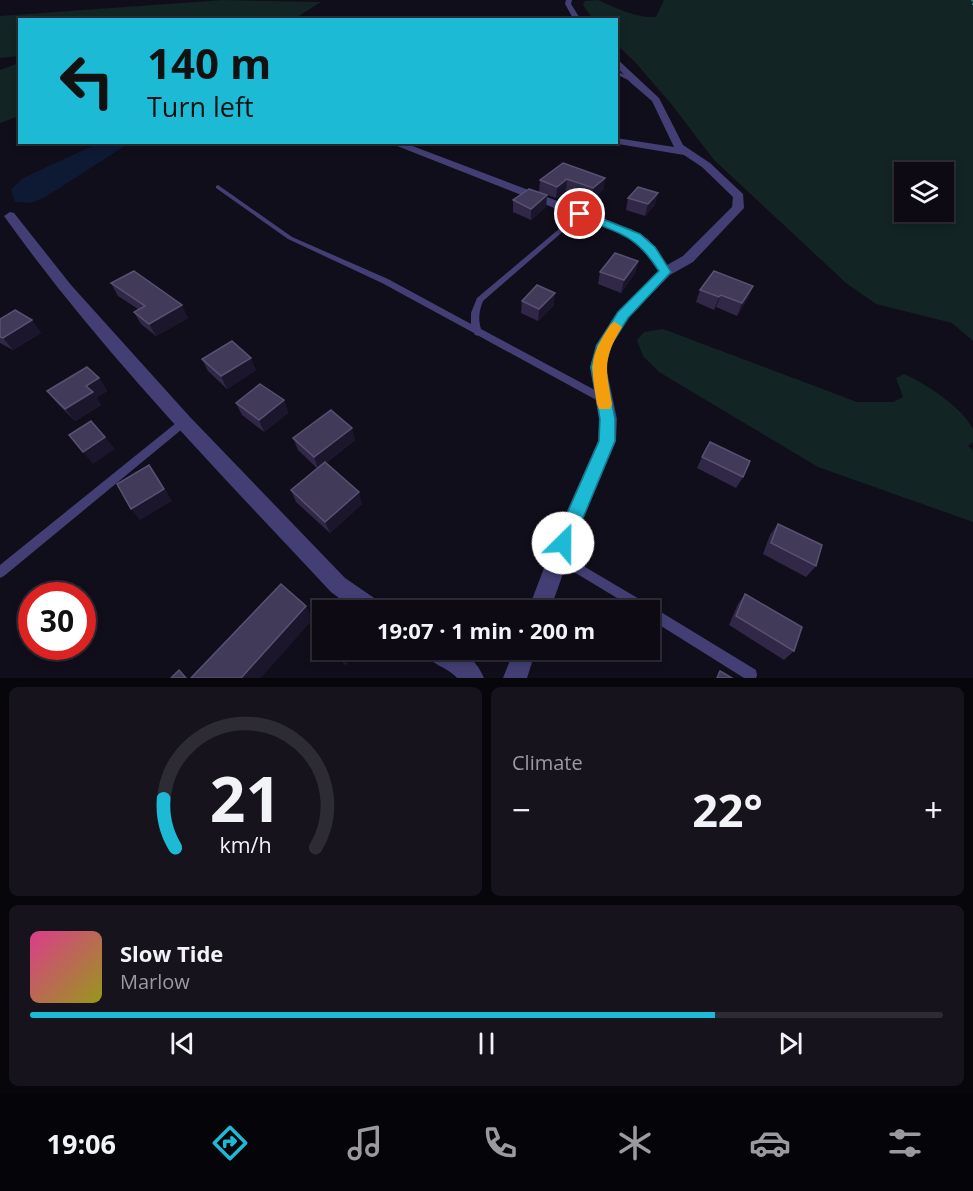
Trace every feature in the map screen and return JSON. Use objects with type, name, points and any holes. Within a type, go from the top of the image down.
[{"type":"street","points":[[569,0],[568,4],[577,18]]},
{"type":"street","points":[[543,600],[558,556],[607,441],[608,419],[598,367],[604,345],[623,315],[665,272],[688,259],[738,208],[739,196],[730,186],[685,152],[676,141],[656,100],[635,82],[618,62]]},
{"type":"street","points":[[618,78],[635,82]]},
{"type":"street","points":[[618,141],[685,152]]},
{"type":"street","points":[[397,144],[636,236],[651,249],[665,272]]},
{"type":"street","points":[[10,216],[66,288],[184,422],[338,585],[358,600]]},
{"type":"street","points":[[453,660],[460,664],[472,678]]},
{"type":"street","points":[[515,678],[521,660]]},
{"type":"lane","points":[[618,73],[635,82]]},
{"type":"lane","points":[[218,187],[291,238],[385,281],[603,399]]},
{"type":"lane","points":[[479,333],[473,321],[474,311],[480,300],[580,214]]},
{"type":"lane","points":[[0,572],[184,422]]},
{"type":"lane","points":[[558,556],[630,600]]},
{"type":"lane","points":[[660,618],[752,675]]},
{"type":"path","points":[[972,0],[973,5]]},
{"type":"shaded area","points":[[223,0],[321,2],[296,18],[18,18],[18,56],[0,58],[0,16]]},
{"type":"shaded area","points":[[598,0],[633,14],[656,17],[664,0],[973,0],[973,341],[952,323],[876,304],[846,283],[714,160],[672,105],[618,46],[618,18],[592,18],[583,5],[585,1]]},
{"type":"shaded area","points":[[18,63],[18,116],[0,123],[0,70]]},
{"type":"shaded area","points":[[663,329],[857,402],[893,402],[903,397],[896,378],[904,374],[922,383],[961,413],[973,429],[973,442],[968,446],[973,450],[973,522],[818,467],[659,372],[643,356],[637,340],[644,332]]},
{"type":"water","points":[[97,144],[127,144],[44,198],[30,203],[15,202],[11,190],[23,178]]},
{"type":"building","points":[[563,163],[605,178],[593,188],[567,179],[557,187],[540,180]]},
{"type":"building","points":[[638,187],[658,193],[648,204],[628,198]]},
{"type":"building","points":[[529,189],[547,195],[531,209],[513,200]]},
{"type":"building","points":[[615,253],[638,261],[624,280],[600,272]]},
{"type":"building","points":[[134,271],[182,305],[149,324],[134,312],[145,306],[111,283]]},
{"type":"building","points":[[714,271],[753,286],[742,303],[700,290]]},
{"type":"building","points":[[537,285],[555,293],[539,309],[522,301]]},
{"type":"building","points":[[15,310],[32,320],[3,338],[0,337],[0,319]]},
{"type":"building","points":[[232,341],[251,358],[221,376],[202,359]]},
{"type":"building","points":[[87,367],[99,378],[86,386],[93,392],[65,409],[47,391]]},
{"type":"building","points":[[260,384],[284,400],[259,420],[236,403]]},
{"type":"building","points":[[331,410],[352,428],[314,457],[293,438]]},
{"type":"building","points":[[91,421],[105,437],[83,452],[69,435]]},
{"type":"building","points":[[710,442],[750,461],[743,477],[702,457]]},
{"type":"building","points":[[325,462],[359,492],[325,522],[291,490]]},
{"type":"building","points":[[149,465],[164,489],[131,509],[117,484]]},
{"type":"building","points":[[778,524],[822,545],[816,566],[771,543]]},
{"type":"building","points":[[281,584],[306,606],[241,678],[191,678]]},
{"type":"building","points":[[745,594],[802,627],[794,651],[736,616]]},
{"type":"building","points":[[179,670],[186,678],[171,678]]},
{"type":"building","points":[[720,671],[732,678],[717,678]]},
{"type":"slow traffic","points":[[605,404],[598,367],[604,345],[615,327]]},
{"type":"route","points":[[563,543],[607,441],[608,419],[598,367],[604,345],[623,315],[665,272],[651,249],[636,236],[611,224],[580,214]]}]
